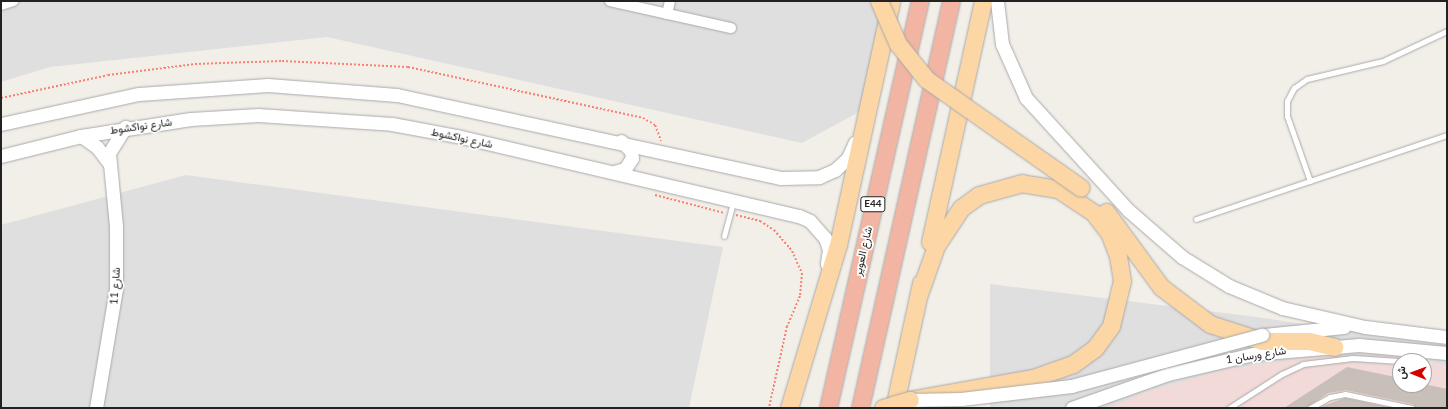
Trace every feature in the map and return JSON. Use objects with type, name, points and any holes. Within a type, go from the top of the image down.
[{"type":"highway","name":"شارع العوير","points":[[828,408],[920,1]]},
{"type":"highway","points":[[860,408],[951,1]]},
{"type":"main road","points":[[878,1],[898,44],[926,79],[1081,188],[1116,222],[1161,287],[1191,312],[1248,339],[1318,342],[1334,347]]},
{"type":"main road","points":[[789,408],[845,218],[891,1]]},
{"type":"main road","points":[[894,408],[983,1]]},
{"type":"main road","points":[[883,408],[910,400],[1033,378],[1073,364],[1104,337],[1119,302],[1122,281],[1118,256],[1109,233],[1094,213],[1058,189],[1022,183],[1000,186],[961,208],[936,246],[919,294]]},
{"type":"street","points":[[1,5],[12,1]]},
{"type":"street","points":[[610,1],[731,28]]},
{"type":"street","points":[[667,14],[670,1]]},
{"type":"street","points":[[997,1],[1002,44],[1026,98],[1066,147],[1145,226],[1204,272],[1255,298],[1310,316],[1366,326],[1447,337]]},
{"type":"street","points":[[1,124],[139,94],[275,86],[397,95],[621,141],[756,175],[802,179],[819,177],[848,158],[873,81]]},
{"type":"street","name":"شارع نواكشوط","points":[[1,156],[81,136],[125,127],[221,117],[325,117],[457,136],[734,200],[799,216],[810,221],[825,238],[829,249],[814,322]]},
{"type":"street","name":"شارع 11","points":[[96,408],[116,289],[116,226],[108,163],[112,143],[125,127]]},
{"type":"street","name":"شارع 11","points":[[81,136],[97,147],[108,163]]},
{"type":"street","points":[[612,172],[625,169],[632,158],[631,151],[621,141]]},
{"type":"street","points":[[910,400],[961,400],[1070,386],[1262,335],[1366,326]]},
{"type":"street","name":"شارع ورسان 1","points":[[1072,408],[1140,383],[1225,359],[1334,347],[1385,346],[1447,353]]},
{"type":"lane","points":[[1310,180],[1287,116],[1287,101],[1294,88],[1307,79],[1383,61],[1447,32]]},
{"type":"lane","points":[[1196,219],[1447,135]]},
{"type":"lane","points":[[724,236],[734,200]]},
{"type":"lane","points":[[1229,408],[1282,374],[1303,364],[1353,358],[1392,360]]},
{"type":"lane","points":[[1310,408],[1330,397],[1345,394],[1412,408]]},
{"type":"path","points":[[652,181],[654,195],[760,221],[774,230],[792,251],[802,273],[800,296],[787,326],[769,408]]},
{"type":"shaded area","points":[[1,1],[893,1],[870,106],[802,143],[327,37],[50,67],[1,82]]},
{"type":"shaded area","points":[[186,175],[723,247],[689,408],[1,408],[1,225]]},
{"type":"shaded area","points":[[990,284],[1249,316],[1447,345],[1447,408],[990,408]]},
{"type":"shaded area","points":[[1365,355],[1392,356],[1392,393],[1432,393],[1432,363],[1447,366],[1447,408],[1110,408],[1145,392],[1227,369],[1310,357]]},
{"type":"building","points":[[1347,367],[1392,376],[1392,393],[1432,393],[1432,386],[1447,389],[1447,408],[1416,408],[1413,404],[1346,390],[1328,393],[1306,408],[1284,408]]},
{"type":"building","points":[[1345,398],[1392,408],[1318,408]]}]
